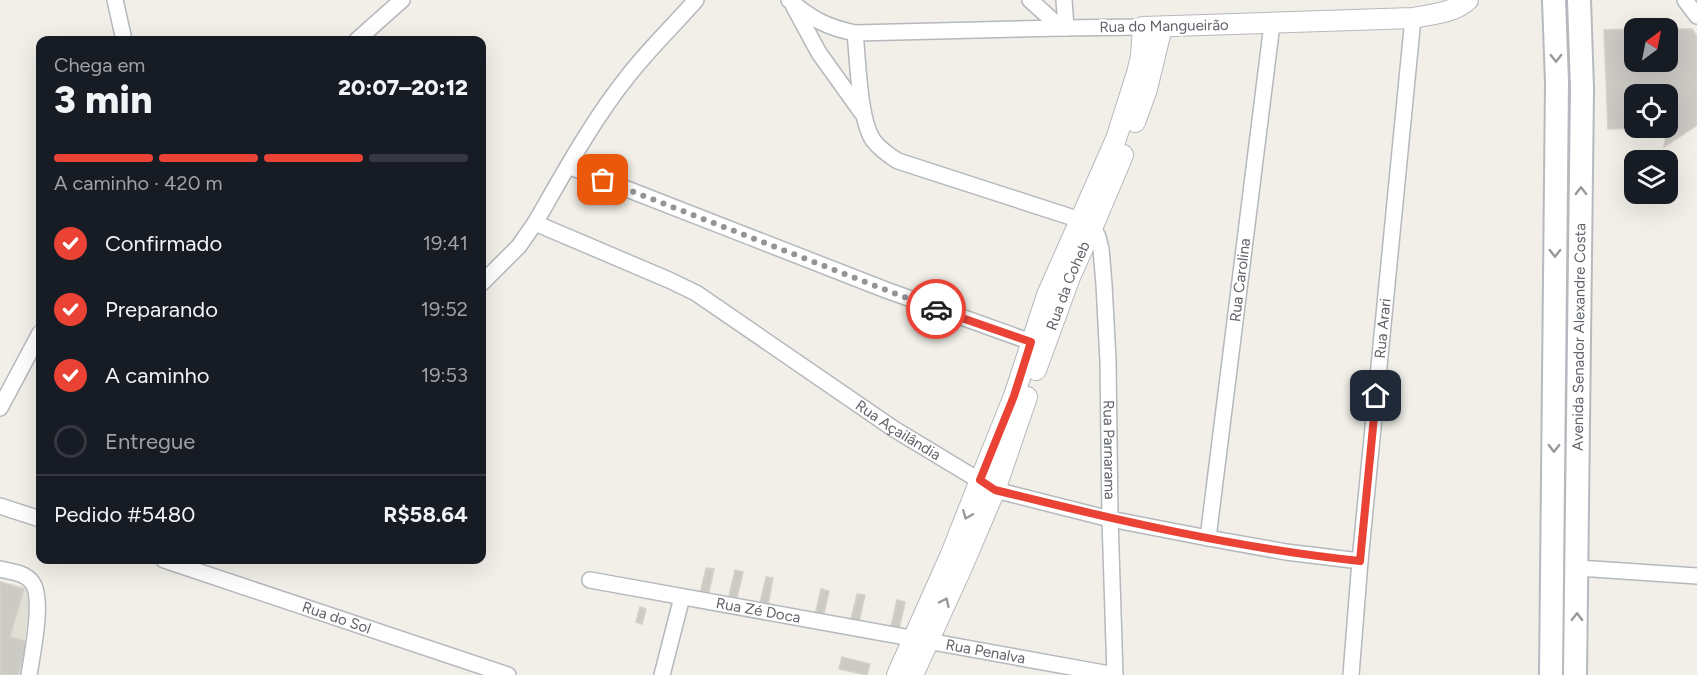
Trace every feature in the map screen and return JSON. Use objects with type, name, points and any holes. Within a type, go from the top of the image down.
[{"type":"main road","name":"Avenida Senador Alexandre Costa","points":[[1551,675],[1557,82],[1554,0]]},
{"type":"main road","name":"Avenida Senador Alexandre Costa","points":[[1575,675],[1582,88],[1579,0]]},
{"type":"main road","points":[[1556,142],[1581,143]]},
{"type":"street","points":[[362,36],[402,0]]},
{"type":"street","points":[[486,279],[519,246],[610,100],[629,74],[696,0]]},
{"type":"street","points":[[1030,0],[1063,28]]},
{"type":"street","points":[[1063,28],[1064,0]]},
{"type":"street","name":"Rua do Mangueirão","points":[[790,1],[806,15],[821,23],[838,30],[855,33],[1272,24],[1413,18],[1461,7],[1468,0]]},
{"type":"street","points":[[1685,0],[1697,16]]},
{"type":"street","points":[[113,1],[122,36]]},
{"type":"street","points":[[790,1],[819,53],[863,114]]},
{"type":"street","name":"Rua Arari","points":[[1351,675],[1413,18]]},
{"type":"street","name":"Rua Carolina","points":[[1208,538],[1272,24]]},
{"type":"street","name":"Rua da Coheb","points":[[897,675],[963,565],[1047,295],[1120,162],[1144,97],[1152,27]]},
{"type":"street","points":[[855,33],[863,114],[872,138],[884,153],[898,161],[1087,223]]},
{"type":"street","points":[[568,166],[886,290],[1031,342]]},
{"type":"street","name":"Rua Açailândia","points":[[535,223],[696,293],[894,429],[988,485],[1110,519],[1286,552],[1360,561]]},
{"type":"street","name":"Rua da Coheb","points":[[988,485],[1070,277],[1087,223]]},
{"type":"street","name":"Rua Parnarama","points":[[1087,223],[1098,237],[1104,284],[1108,362],[1115,675]]},
{"type":"street","points":[[0,408],[36,340]]},
{"type":"street","points":[[0,506],[36,518]]},
{"type":"street","name":"Rua do Sol","points":[[176,564],[508,675]]},
{"type":"street","points":[[1578,568],[1697,576]]},
{"type":"street","points":[[0,569],[20,573],[33,582],[36,589],[37,616],[29,675]]},
{"type":"street","name":"Rua Zé Doca","points":[[590,580],[920,640]]},
{"type":"street","points":[[662,675],[682,597]]},
{"type":"street","name":"Rua da Coheb","points":[[913,675],[920,640]]},
{"type":"street","name":"Rua Penalva","points":[[920,640],[1115,675]]},
{"type":"shaded area","points":[[0,581],[32,589],[20,675],[0,675]]},
{"type":"building","points":[[1624,29],[1624,72],[1678,72],[1678,29],[1692,29],[1697,37],[1697,125],[1678,138],[1678,84],[1624,84],[1624,129],[1608,129],[1604,30]]},
{"type":"building","points":[[1665,138],[1678,138],[1664,147]]},
{"type":"building","points":[[706,568],[714,569],[708,596],[700,594]]},
{"type":"building","points":[[735,570],[743,572],[737,598],[729,596]]},
{"type":"building","points":[[766,577],[773,578],[768,605],[760,603]]},
{"type":"building","points":[[0,582],[24,589],[10,637],[28,642],[18,675],[0,675]]},
{"type":"building","points":[[821,589],[829,591],[823,617],[815,615]]},
{"type":"building","points":[[857,594],[865,595],[859,622],[851,620]]},
{"type":"building","points":[[897,600],[905,602],[899,629],[891,627]]},
{"type":"building","points":[[640,607],[646,609],[642,624],[636,622]]},
{"type":"building","points":[[842,657],[870,664],[867,675],[839,669]]},
{"type":"way so far","points":[[603,180],[936,309]]},
{"type":"route","points":[[936,309],[1031,342],[1014,396],[980,480],[995,490],[1110,519],[1286,552],[1360,561],[1376,396]]}]
